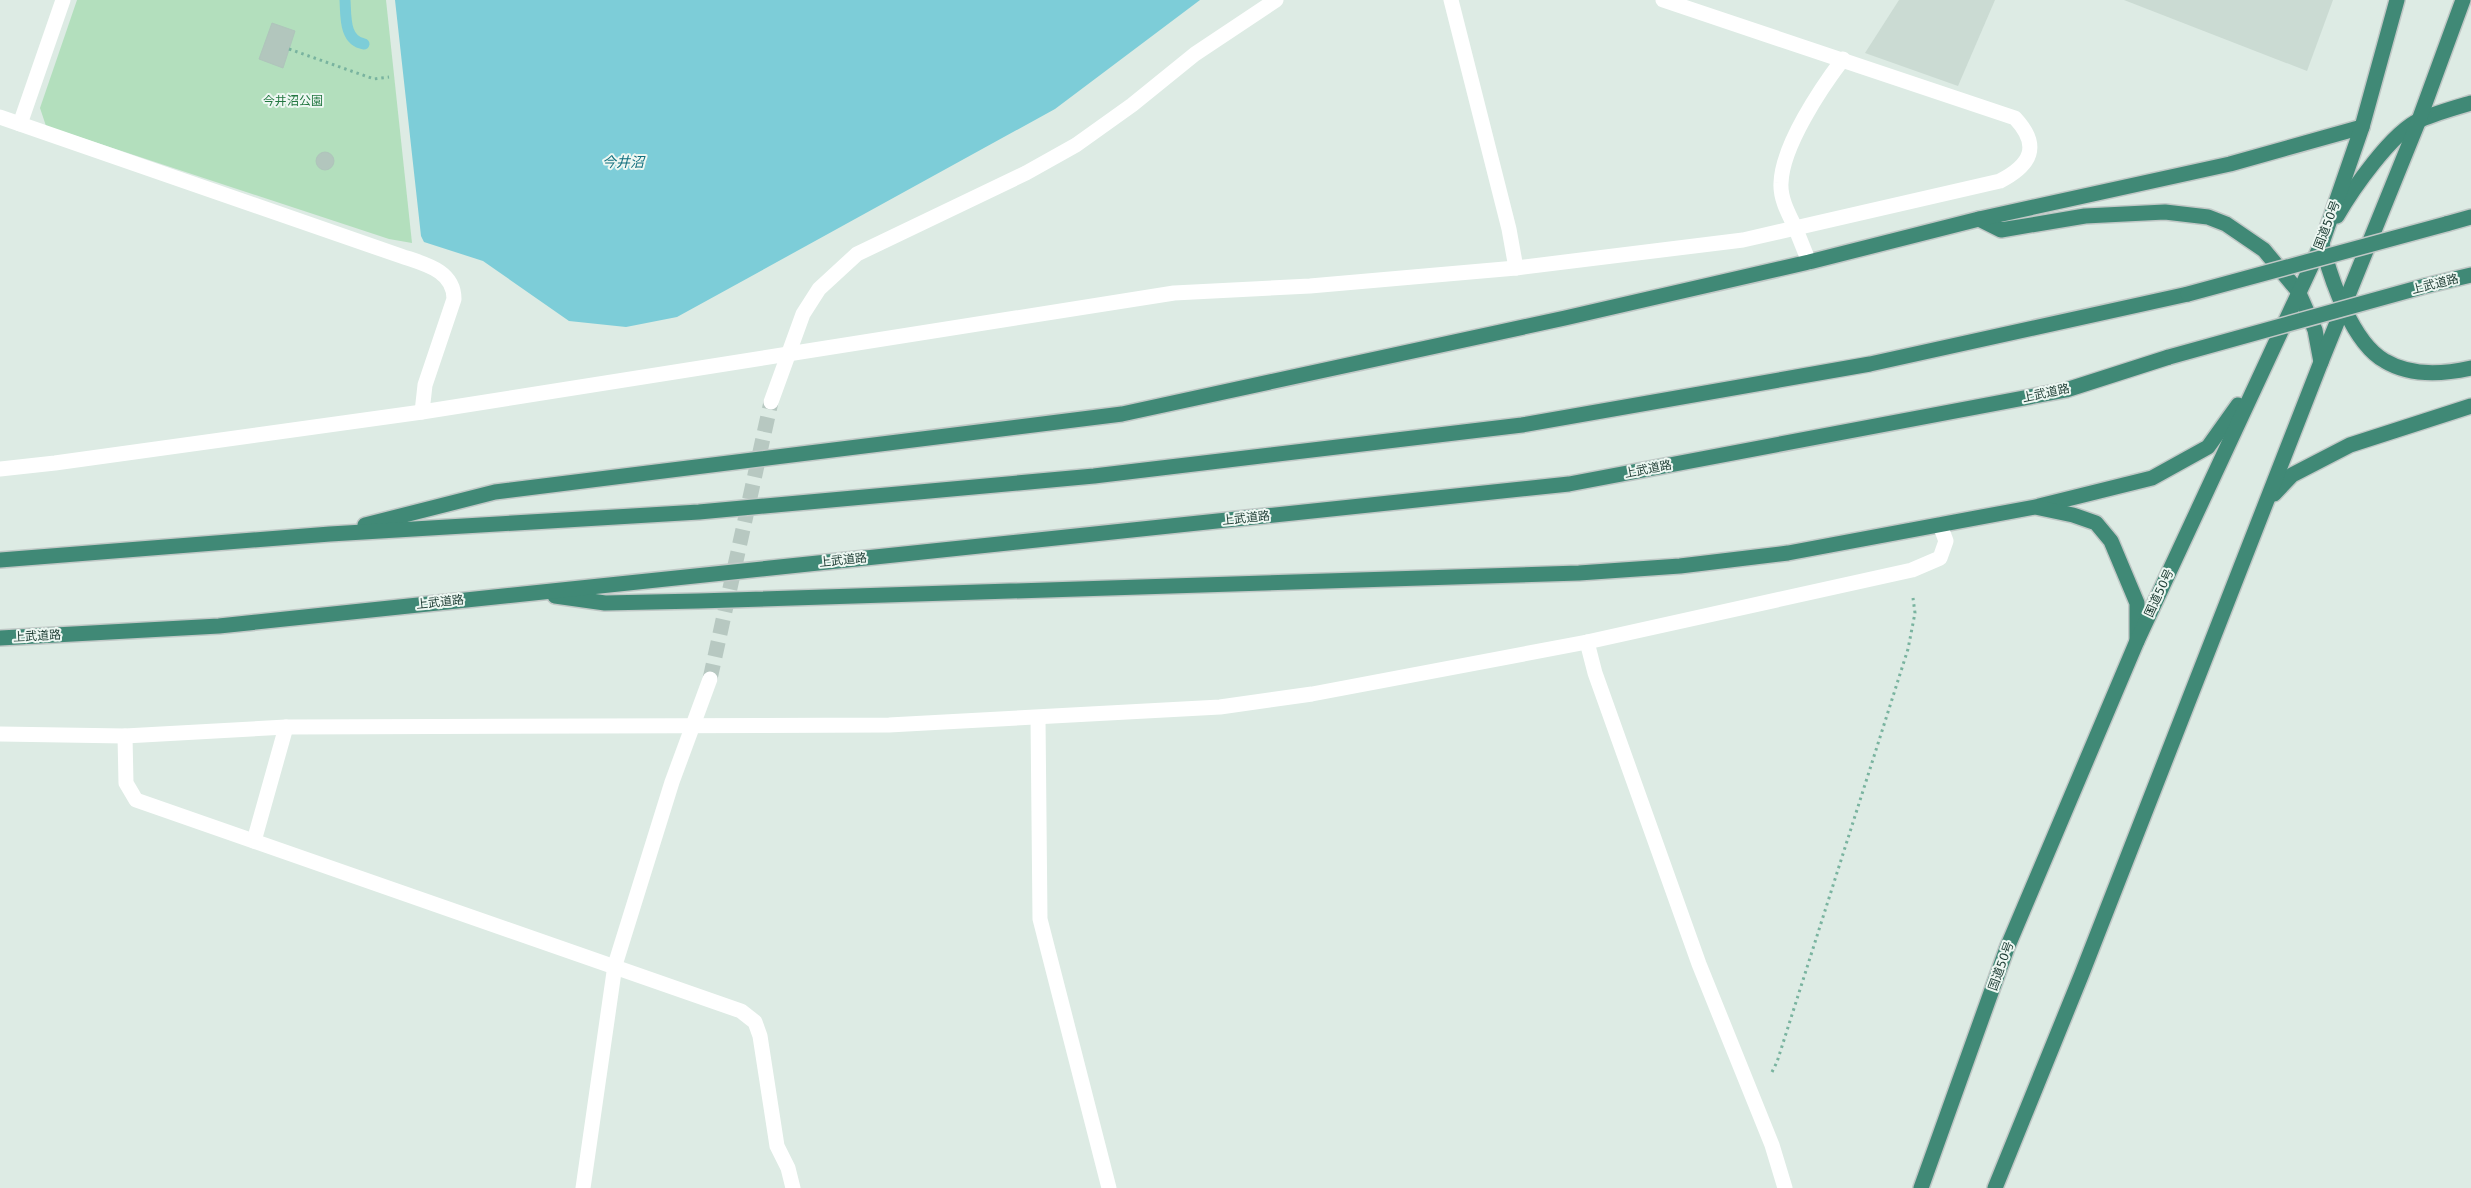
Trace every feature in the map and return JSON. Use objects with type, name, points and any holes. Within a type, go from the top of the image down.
[{"type":"highway","name":"国道50号","points":[[1920,1188],[2007,948],[2137,641],[2298,290],[2322,243],[2362,127],[2397,0]]},
{"type":"highway","points":[[1995,1188],[2081,976],[2321,362],[2419,120],[2463,0]]},
{"type":"highway","points":[[2471,103],[2419,120],[2407,128],[2371,167],[2341,208],[2322,243],[2333,286],[2344,309],[2362,340],[2384,361],[2407,370],[2431,372],[2453,372],[2471,368]]},
{"type":"highway","points":[[330,534],[495,492],[1122,414],[1565,318],[1809,262],[1979,219],[2230,164],[2362,127]]},
{"type":"highway","points":[[1979,219],[2001,230],[2085,216],[2165,212],[2208,217],[2226,224],[2264,250],[2298,290],[2315,330],[2321,362]]},
{"type":"highway","points":[[0,560],[330,534],[747,508],[1094,476],[1522,425],[1870,364],[2188,294],[2471,217]]},
{"type":"highway","name":"上武道路","points":[[0,638],[219,626],[1569,484],[2066,390],[2169,357],[2471,275]]},
{"type":"highway","points":[[533,593],[605,603],[1579,573],[1680,566],[1788,553],[2035,507],[2152,478],[2208,447],[2258,378]]},
{"type":"highway","points":[[2269,498],[2292,475],[2350,445],[2471,406]]},
{"type":"highway","points":[[2035,507],[2073,515],[2096,523],[2111,541],[2137,603],[2137,641]]},
{"type":"street","points":[[20,124],[63,0]]},
{"type":"street","points":[[771,402],[803,314],[819,289],[857,254],[1026,173],[1076,145],[1132,105],[1195,54],[1276,0]]},
{"type":"street","points":[[1451,0],[1509,229],[1516,268]]},
{"type":"street","points":[[0,469],[55,464],[422,412],[788,352],[1174,293],[1310,286],[1516,268],[1744,240],[2000,181],[2018,172],[2025,164],[2029,155],[2027,131],[2015,118],[1664,0]]},
{"type":"street","points":[[1809,262],[1782,197],[1780,184],[1782,170],[1788,149],[1826,81],[1843,59]]},
{"type":"street","points":[[0,117],[401,256],[444,274],[454,289],[454,300],[425,384],[422,412]]},
{"type":"street","points":[[0,734],[125,736],[286,728],[889,725],[1229,706],[1312,694],[1586,642],[1912,570],[1940,558],[1946,541],[1940,525]]},
{"type":"street","points":[[1586,642],[1699,964],[1772,1145],[1785,1188]]},
{"type":"street","points":[[583,1188],[615,965],[672,782],[710,679]]},
{"type":"street","points":[[1038,718],[1040,919],[1109,1188]]},
{"type":"street","points":[[254,841],[286,728]]},
{"type":"street","points":[[125,736],[126,783],[136,800],[615,965],[741,1011],[755,1022],[760,1036],[777,1146],[788,1168],[793,1188]]},
{"type":"path","points":[[289,49],[374,79],[389,77]]},
{"type":"path","points":[[1752,1098],[1764,1086],[1777,1062],[1908,649],[1915,613],[1912,570]]},
{"type":"shaded area","points":[[1899,0],[1995,0],[1958,86],[1865,53]]},
{"type":"shaded area","points":[[2124,0],[2333,0],[2307,71]]},
{"type":"green space","name":"今井沼公園","points":[[77,0],[386,0],[412,243],[389,239],[46,126],[40,108]]},
{"type":"water","name":"今井沼","points":[[395,0],[1200,0],[1055,109],[677,317],[626,327],[569,321],[483,261],[424,242],[421,236]]},
{"type":"building","points":[[272,23],[295,31],[283,68],[259,59]]},
{"type":"building","points":[[325,152],[331,155],[334,161],[331,167],[325,170],[319,167],[316,161],[319,155]]},
{"type":"waterway","points":[[345,0],[349,33],[357,42],[364,44]]},
{"type":"tunnel","points":[[710,679],[771,402]]}]
